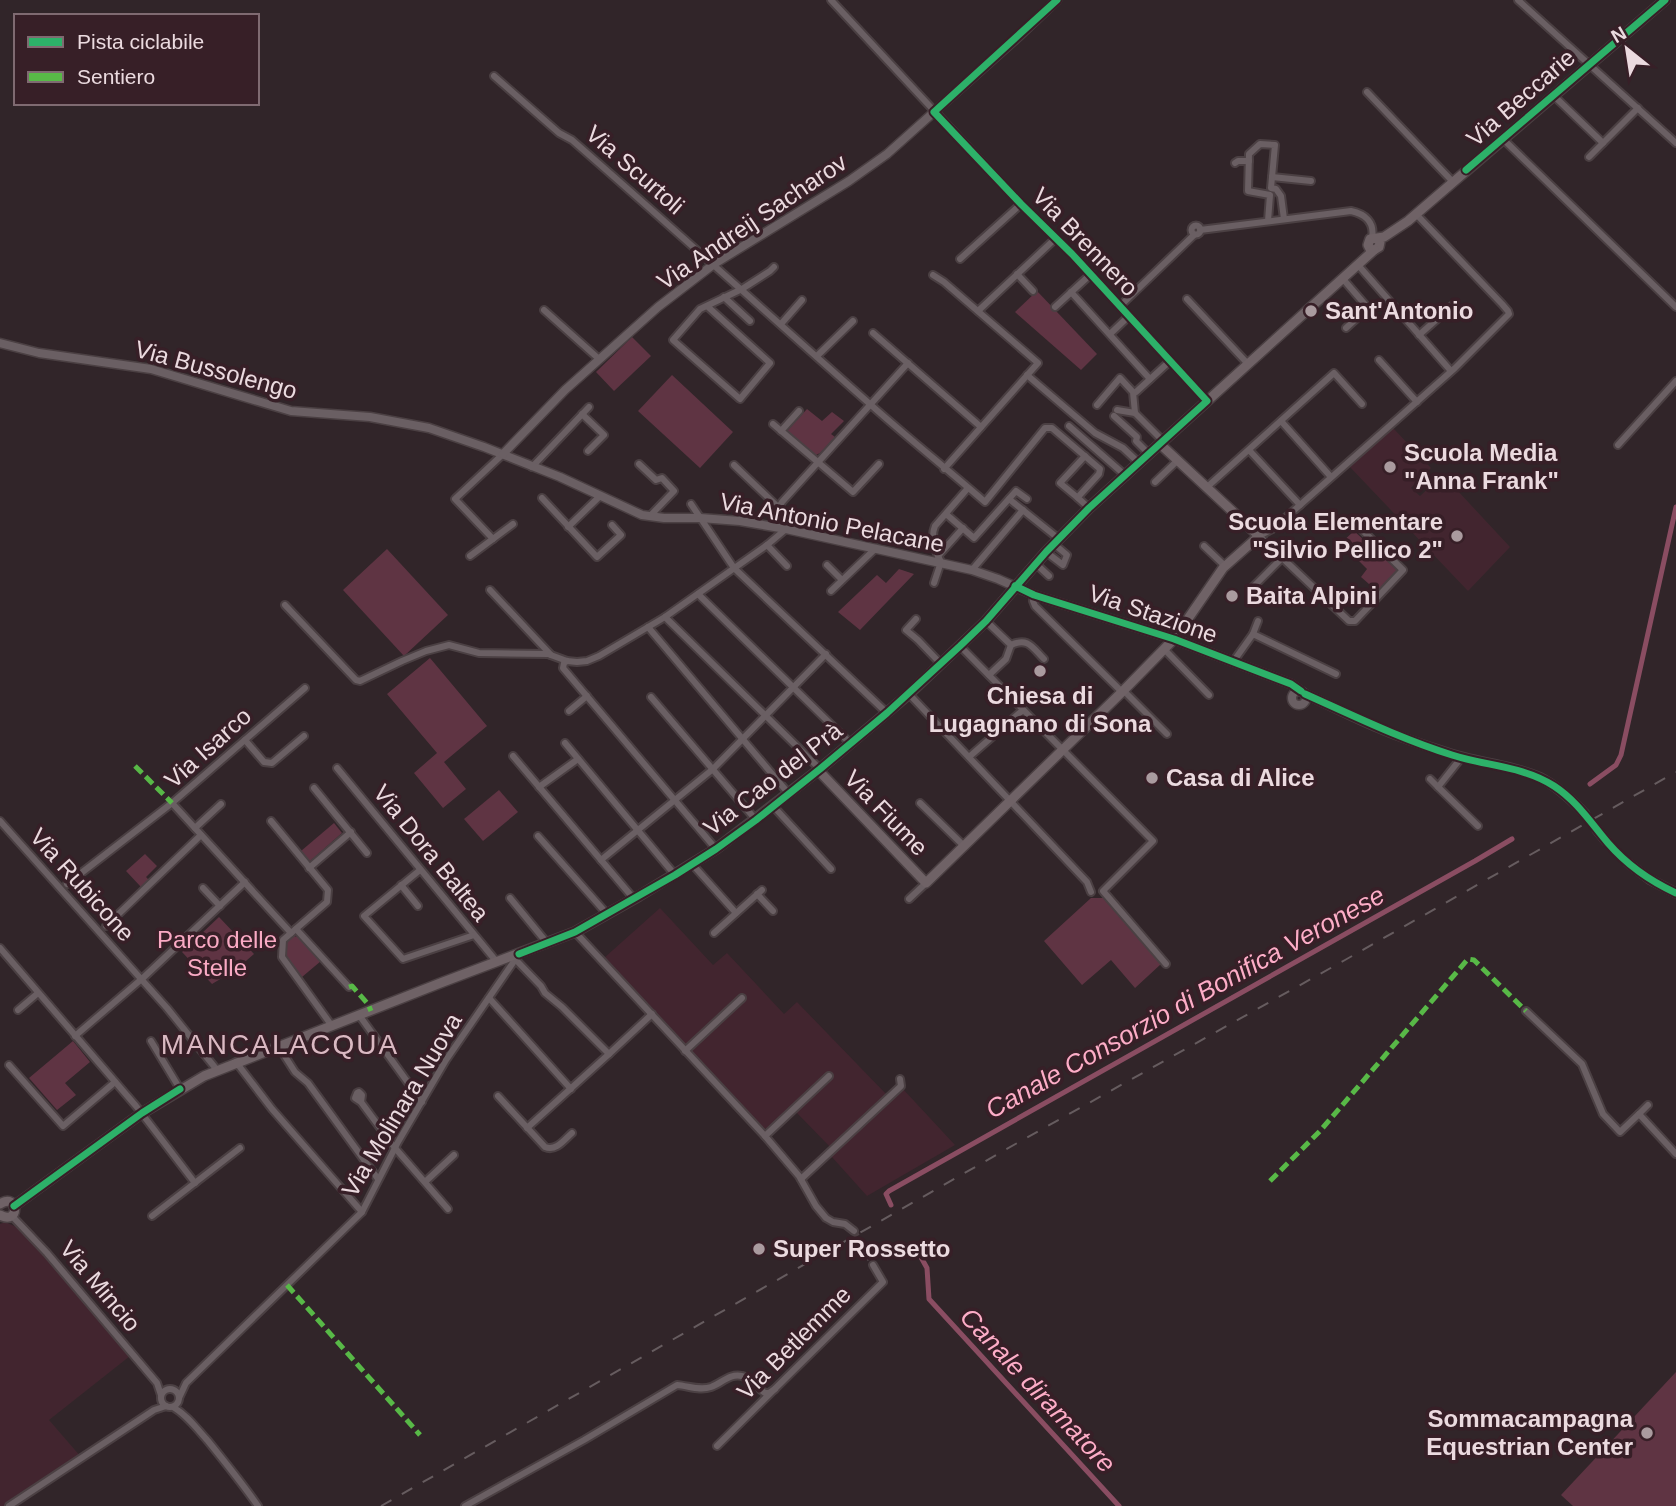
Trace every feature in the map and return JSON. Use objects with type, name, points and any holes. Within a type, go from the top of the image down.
[{"type":"main road","name":"Via Beccarie","points":[[1375,244],[1412,218],[1665,0]]},
{"type":"main road","points":[[1359,264],[1375,244]]},
{"type":"main road","name":"Via Cao del Prà","points":[[6,1214],[142,1113],[180,1089],[236,1062],[575,932],[716,849],[819,770],[909,694],[986,621],[1015,586],[1089,508],[1359,264]]},
{"type":"main road","points":[[926,883],[1174,639],[1225,566],[1259,536],[1177,461],[1162,442]]},
{"type":"main road","name":"Via Fiume","points":[[819,770],[926,883]]},
{"type":"main road","points":[[0,1204],[8,1201],[6,1214]]},
{"type":"street","name":"Via Brennero","points":[[831,0],[1206,401]]},
{"type":"street","name":"Via Andreij Sacharov","points":[[503,454],[565,390],[658,307],[714,264],[849,181],[887,154],[1057,0]]},
{"type":"street","points":[[1518,0],[1676,143]]},
{"type":"street","name":"Via Scurtoli","points":[[494,76],[559,133],[572,140],[968,488]]},
{"type":"street","points":[[1367,92],[1453,182]]},
{"type":"street","name":"Via Beccarie","points":[[1554,96],[1603,143]]},
{"type":"street","points":[[1589,157],[1638,108]]},
{"type":"street","points":[[1503,139],[1676,307]]},
{"type":"street","points":[[1268,221],[1270,192],[1275,145],[1260,144],[1249,154],[1248,191],[1270,192],[1276,189],[1281,196],[1284,219]]},
{"type":"street","points":[[1235,163],[1249,161]]},
{"type":"street","points":[[1272,177],[1311,181]]},
{"type":"street","points":[[960,259],[1021,204]]},
{"type":"street","points":[[1120,306],[1193,230],[1351,211],[1364,215],[1372,224],[1375,244]]},
{"type":"street","points":[[1355,523],[1403,570],[1355,621],[1349,621],[1259,536],[1274,528],[1417,402],[1507,317],[1508,311],[1502,304],[1412,218]]},
{"type":"street","points":[[978,311],[1056,238]]},
{"type":"street","points":[[1359,264],[1451,371]]},
{"type":"street","points":[[706,306],[769,363],[740,399],[673,340],[700,309],[706,306],[724,297],[742,289],[774,267]]},
{"type":"street","points":[[1017,274],[1033,291]]},
{"type":"street","points":[[1055,307],[1090,274]]},
{"type":"street","points":[[933,275],[1038,363],[944,469]]},
{"type":"street","points":[[1343,279],[1368,308],[1346,328]]},
{"type":"street","points":[[1071,292],[1150,379]]},
{"type":"street","points":[[724,297],[750,321]]},
{"type":"street","points":[[1187,299],[1248,364]]},
{"type":"street","points":[[780,324],[802,300]]},
{"type":"street","points":[[1419,335],[1453,305]]},
{"type":"street","points":[[544,310],[599,359]]},
{"type":"street","points":[[1110,334],[1129,316]]},
{"type":"street","points":[[817,356],[853,321]]},
{"type":"street","points":[[873,333],[981,427]]},
{"type":"street","name":"Via Bussolengo","points":[[0,343],[38,353],[151,369],[292,411],[370,417],[429,428],[503,454]]},
{"type":"street","points":[[1378,360],[1417,402]]},
{"type":"street","points":[[1136,391],[1170,361]]},
{"type":"street","points":[[774,527],[778,507],[908,363]]},
{"type":"street","points":[[1206,488],[1334,373],[1362,404]]},
{"type":"street","points":[[1027,375],[1095,433],[1123,448],[1139,463]]},
{"type":"street","points":[[1097,405],[1120,378],[1133,392],[1135,413],[1162,442]]},
{"type":"street","points":[[1618,445],[1676,381]]},
{"type":"street","points":[[532,467],[589,407]]},
{"type":"street","points":[[782,431],[799,411]]},
{"type":"street","points":[[1135,413],[1115,413],[1149,454]]},
{"type":"street","points":[[582,414],[604,435],[588,451]]},
{"type":"street","points":[[1281,421],[1331,477]]},
{"type":"street","points":[[774,424],[853,492],[878,464]]},
{"type":"street","points":[[1069,426],[1126,476]]},
{"type":"street","points":[[939,559],[933,540],[935,526],[968,488],[985,502],[1045,428],[1052,428],[1100,469],[1099,474],[1078,498]]},
{"type":"street","points":[[1249,450],[1300,505]]},
{"type":"street","points":[[493,539],[455,499],[503,454]]},
{"type":"street","name":"Via Antonio Pelacane","points":[[503,454],[642,515],[740,521],[786,529],[939,559],[1015,586]]},
{"type":"street","points":[[1085,456],[1060,483],[1089,508]]},
{"type":"street","points":[[1155,482],[1177,461]]},
{"type":"street","points":[[639,464],[656,480],[662,478],[674,491],[650,516]]},
{"type":"street","points":[[734,465],[778,507]]},
{"type":"street","points":[[946,514],[974,538],[1016,491],[1027,499]]},
{"type":"street","points":[[569,527],[600,496]]},
{"type":"street","points":[[542,498],[597,557],[621,535],[612,525]]},
{"type":"street","points":[[1009,499],[1056,542],[1066,555],[1063,565],[1046,552]]},
{"type":"street","points":[[691,504],[734,568],[887,713]]},
{"type":"street","points":[[972,570],[1023,510]]},
{"type":"street","points":[[470,556],[513,524]]},
{"type":"street","points":[[934,583],[939,559],[963,528]]},
{"type":"street","points":[[285,606],[356,680],[360,681],[414,656],[449,645],[479,653],[552,655],[567,661],[587,661],[665,617],[786,529]]},
{"type":"street","points":[[766,545],[787,566]]},
{"type":"street","points":[[1204,546],[1225,566]]},
{"type":"street","points":[[831,591],[876,548]]},
{"type":"street","points":[[1250,590],[1282,558]]},
{"type":"street","points":[[1036,564],[1049,576]]},
{"type":"street","points":[[827,565],[842,580]]},
{"type":"street","name":"Via Stazione","points":[[1015,586],[1034,595],[1174,639],[1279,679],[1291,684],[1303,696],[1378,728],[1461,758],[1539,778],[1560,790],[1585,814]]},
{"type":"street","points":[[490,590],[552,655]]},
{"type":"street","points":[[698,594],[850,743]]},
{"type":"street","points":[[1034,595],[1035,606],[1167,734]]},
{"type":"street","points":[[665,617],[819,770]]},
{"type":"street","points":[[916,619],[906,630],[941,664]]},
{"type":"street","points":[[986,621],[1011,645]]},
{"type":"street","points":[[1233,662],[1253,634],[1258,621]]},
{"type":"street","points":[[648,627],[789,794]]},
{"type":"street","points":[[1253,634],[1336,674]]},
{"type":"street","points":[[989,675],[1006,659],[1011,645],[1019,641],[1028,642],[1044,659]]},
{"type":"street","points":[[960,646],[1153,841],[1103,891],[1166,964]]},
{"type":"street","points":[[1164,649],[1209,695]]},
{"type":"street","points":[[601,860],[713,769],[826,654]]},
{"type":"street","points":[[567,661],[564,667],[716,849]]},
{"type":"street","points":[[1279,679],[1293,697],[1295,693],[1303,696]]},
{"type":"street","name":"Via Isarco","points":[[304,688],[172,803],[245,882],[349,987]]},
{"type":"street","points":[[909,694],[1087,882],[1091,892]]},
{"type":"street","points":[[569,710],[587,696]]},
{"type":"street","points":[[651,697],[756,820]]},
{"type":"street","points":[[969,757],[1023,710]]},
{"type":"street","points":[[245,740],[268,764],[304,736]]},
{"type":"street","points":[[565,743],[675,875]]},
{"type":"street","points":[[513,756],[634,899]]},
{"type":"street","points":[[1438,788],[1461,758]]},
{"type":"street","points":[[539,787],[578,759]]},
{"type":"street","name":"Via Dora Baltea","points":[[337,768],[496,961]]},
{"type":"street","points":[[1430,779],[1478,826]]},
{"type":"street","points":[[314,788],[367,852]]},
{"type":"street","points":[[67,884],[172,803]]},
{"type":"street","points":[[920,803],[964,846]]},
{"type":"street","points":[[195,828],[221,804]]},
{"type":"street","points":[[773,806],[831,869]]},
{"type":"street","name":"Via Rubicone","points":[[0,821],[175,1018],[217,1070]]},
{"type":"street","points":[[271,821],[328,890],[327,902],[283,940],[282,957],[332,1026]]},
{"type":"street","points":[[1597,830],[1606,841]]},
{"type":"street","points":[[309,867],[351,832]]},
{"type":"street","points":[[106,926],[201,835]]},
{"type":"street","points":[[538,836],[607,914]]},
{"type":"street","points":[[1628,863],[1649,879],[1676,893]]},
{"type":"street","points":[[692,864],[736,913]]},
{"type":"street","points":[[420,870],[364,916],[403,959],[474,935]]},
{"type":"street","points":[[75,1035],[141,980],[245,882]]},
{"type":"street","points":[[909,899],[926,883]]},
{"type":"street","points":[[401,886],[418,906]]},
{"type":"street","points":[[203,888],[220,906]]},
{"type":"street","points":[[714,933],[760,892],[773,911]]},
{"type":"street","points":[[510,898],[547,943]]},
{"type":"street","points":[[575,932],[765,1136],[801,1179],[826,1218],[850,1226],[855,1231]]},
{"type":"street","points":[[0,948],[142,1113],[195,1183]]},
{"type":"street","points":[[517,956],[545,993],[609,1055]]},
{"type":"street","name":"Via Molinara Nuova","points":[[179,1399],[186,1384],[362,1212],[446,1059],[517,956]]},
{"type":"street","points":[[18,1010],[38,993]]},
{"type":"street","points":[[489,998],[571,1089]]},
{"type":"street","points":[[685,1051],[742,998]]},
{"type":"street","points":[[1526,1011],[1582,1064],[1603,1114],[1620,1132],[1648,1105]]},
{"type":"street","points":[[527,1128],[652,1014]]},
{"type":"street","points":[[359,1015],[422,1102]]},
{"type":"street","points":[[151,1041],[180,1089]]},
{"type":"street","points":[[279,1047],[295,1072],[308,1083],[378,1179]]},
{"type":"street","points":[[236,1062],[272,1109],[362,1212]]},
{"type":"street","points":[[9,1065],[64,1126],[115,1082]]},
{"type":"street","points":[[765,1136],[829,1076]]},
{"type":"street","points":[[801,1179],[901,1086],[900,1079]]},
{"type":"street","points":[[498,1096],[545,1147],[554,1148],[572,1133]]},
{"type":"street","points":[[361,1102],[448,1209]]},
{"type":"street","points":[[1639,1114],[1676,1154]]},
{"type":"street","points":[[152,1216],[240,1148]]},
{"type":"street","points":[[425,1182],[454,1156]]},
{"type":"street","name":"Via Mincio","points":[[6,1214],[47,1253],[157,1383],[162,1403],[183,1413]]},
{"type":"street","name":"Via Betlemme","points":[[717,1446],[884,1282],[873,1265]]},
{"type":"street","points":[[465,1506],[677,1385],[699,1389],[740,1375],[749,1378],[765,1393],[775,1389]]},
{"type":"street","name":"Via Mincio","points":[[157,1383],[177,1392],[183,1413],[258,1506]]},
{"type":"street","name":"Via Molinara Nuova","points":[[171,1389],[186,1384]]},
{"type":"street","points":[[154,1410],[165,1390],[171,1389]]},
{"type":"street","points":[[9,1506],[154,1410],[170,1407],[179,1399]]},
{"type":"shaded area","points":[[1393,428],[1431,468],[1411,488],[1420,496],[1443,475],[1510,547],[1468,591],[1349,466]]},
{"type":"shaded area","points":[[660,908],[713,965],[727,953],[784,1014],[797,1002],[887,1095],[902,1088],[955,1145],[867,1196],[831,1156],[832,1149],[795,1111],[763,1130],[604,958]]},
{"type":"shaded area","points":[[5,1222],[19,1228],[34,1244],[130,1356],[49,1420],[81,1457],[5,1506],[0,1506],[0,1224]]},
{"type":"green space","points":[[1037,291],[1097,354],[1081,370],[1015,312]]},
{"type":"green space","points":[[632,337],[651,356],[614,391],[596,372]]},
{"type":"green space","points":[[672,375],[733,432],[700,468],[638,411]]},
{"type":"green space","points":[[807,409],[822,421],[832,412],[844,421],[831,434],[835,437],[816,455],[787,431]]},
{"type":"green space","points":[[1354,531],[1397,570],[1377,591],[1361,577],[1367,569],[1341,543]]},
{"type":"green space","points":[[387,549],[448,615],[404,656],[343,590]]},
{"type":"green space","points":[[899,569],[914,574],[860,630],[838,612],[877,575],[886,583]]},
{"type":"green space","points":[[430,658],[487,726],[444,762],[466,789],[443,808],[414,773],[437,753],[387,694]]},
{"type":"green space","points":[[499,790],[518,812],[483,841],[464,819]]},
{"type":"green space","points":[[334,823],[342,833],[309,862],[301,851]]},
{"type":"green space","points":[[145,854],[157,866],[146,877],[149,880],[141,887],[126,871]]},
{"type":"green space","points":[[1091,898],[1103,898],[1161,964],[1135,988],[1111,960],[1082,985],[1044,941]]},
{"type":"green space","name":"Parco delle Stelle","points":[[219,917],[254,954],[225,979],[212,984],[182,952]]},
{"type":"green space","points":[[292,936],[300,937],[321,961],[302,977],[287,958],[287,941]]},
{"type":"green space","points":[[73,1041],[90,1062],[65,1083],[76,1095],[57,1110],[29,1078]]},
{"type":"green space","name":"Sommacampagna Equestrian Center","points":[[1676,1372],[1676,1506],[1573,1506],[1561,1495]]},
{"type":"waterway","name":"Canale Consorzio di Bonifica Veronese","points":[[1590,784],[1616,765],[1621,755],[1676,507]]},
{"type":"waterway","name":"Canale Consorzio di Bonifica Veronese","points":[[891,1205],[886,1194],[889,1191],[1512,839]]},
{"type":"waterway","name":"Canale diramatore","points":[[918,1252],[927,1268],[929,1299],[1119,1506]]},
{"type":"tunnel","points":[[1585,814],[1597,830]]},
{"type":"tunnel","points":[[1606,841],[1628,863]]},
{"type":"tunnel","points":[[854,1231],[873,1265]]},
{"type":"railway","points":[[381,1506],[1676,772]]},
{"type":"marked path","points":[[135,766],[172,803]]},
{"type":"marked path","points":[[1270,1181],[1320,1131],[1468,959],[1474,960],[1526,1011]]},
{"type":"marked path","points":[[349,987],[352,986],[371,1011]]},
{"type":"marked path","points":[[287,1285],[420,1435]]},
{"type":"cycle path","points":[[519,954],[575,932],[675,875],[756,820],[820,769],[887,713],[960,646],[1089,508],[1207,401],[1072,254],[934,112],[1057,0]]},
{"type":"cycle path","points":[[1466,170],[1665,0]]},
{"type":"cycle path","points":[[1015,586],[1034,595],[1174,639],[1291,684],[1301,691]]},
{"type":"cycle path","points":[[1305,694],[1433,749],[1542,779],[1570,798],[1615,851],[1631,865],[1676,893]]},
{"type":"cycle path","points":[[14,1206],[142,1113],[180,1089]]},
{"type":"place","name":"Sant'Antonio","points":[[1311,311]]},
{"type":"place","name":"Scuola Media \"Anna Frank\"","points":[[1390,467]]},
{"type":"place","name":"Scuola Elementare \"Silvio Pellico 2\"","points":[[1457,536]]},
{"type":"place","name":"Baita Alpini","points":[[1232,596]]},
{"type":"place","name":"Chiesa di Lugagnano di Sona","points":[[1040,671]]},
{"type":"place","name":"Casa di Alice","points":[[1152,778]]},
{"type":"place","name":"Super Rossetto","points":[[759,1249]]},
{"type":"place","name":"Sommacampagna Equestrian Center","points":[[1647,1433]]},
{"type":"district","name":"MANCALACQUA","points":[[280,1044]]}]
